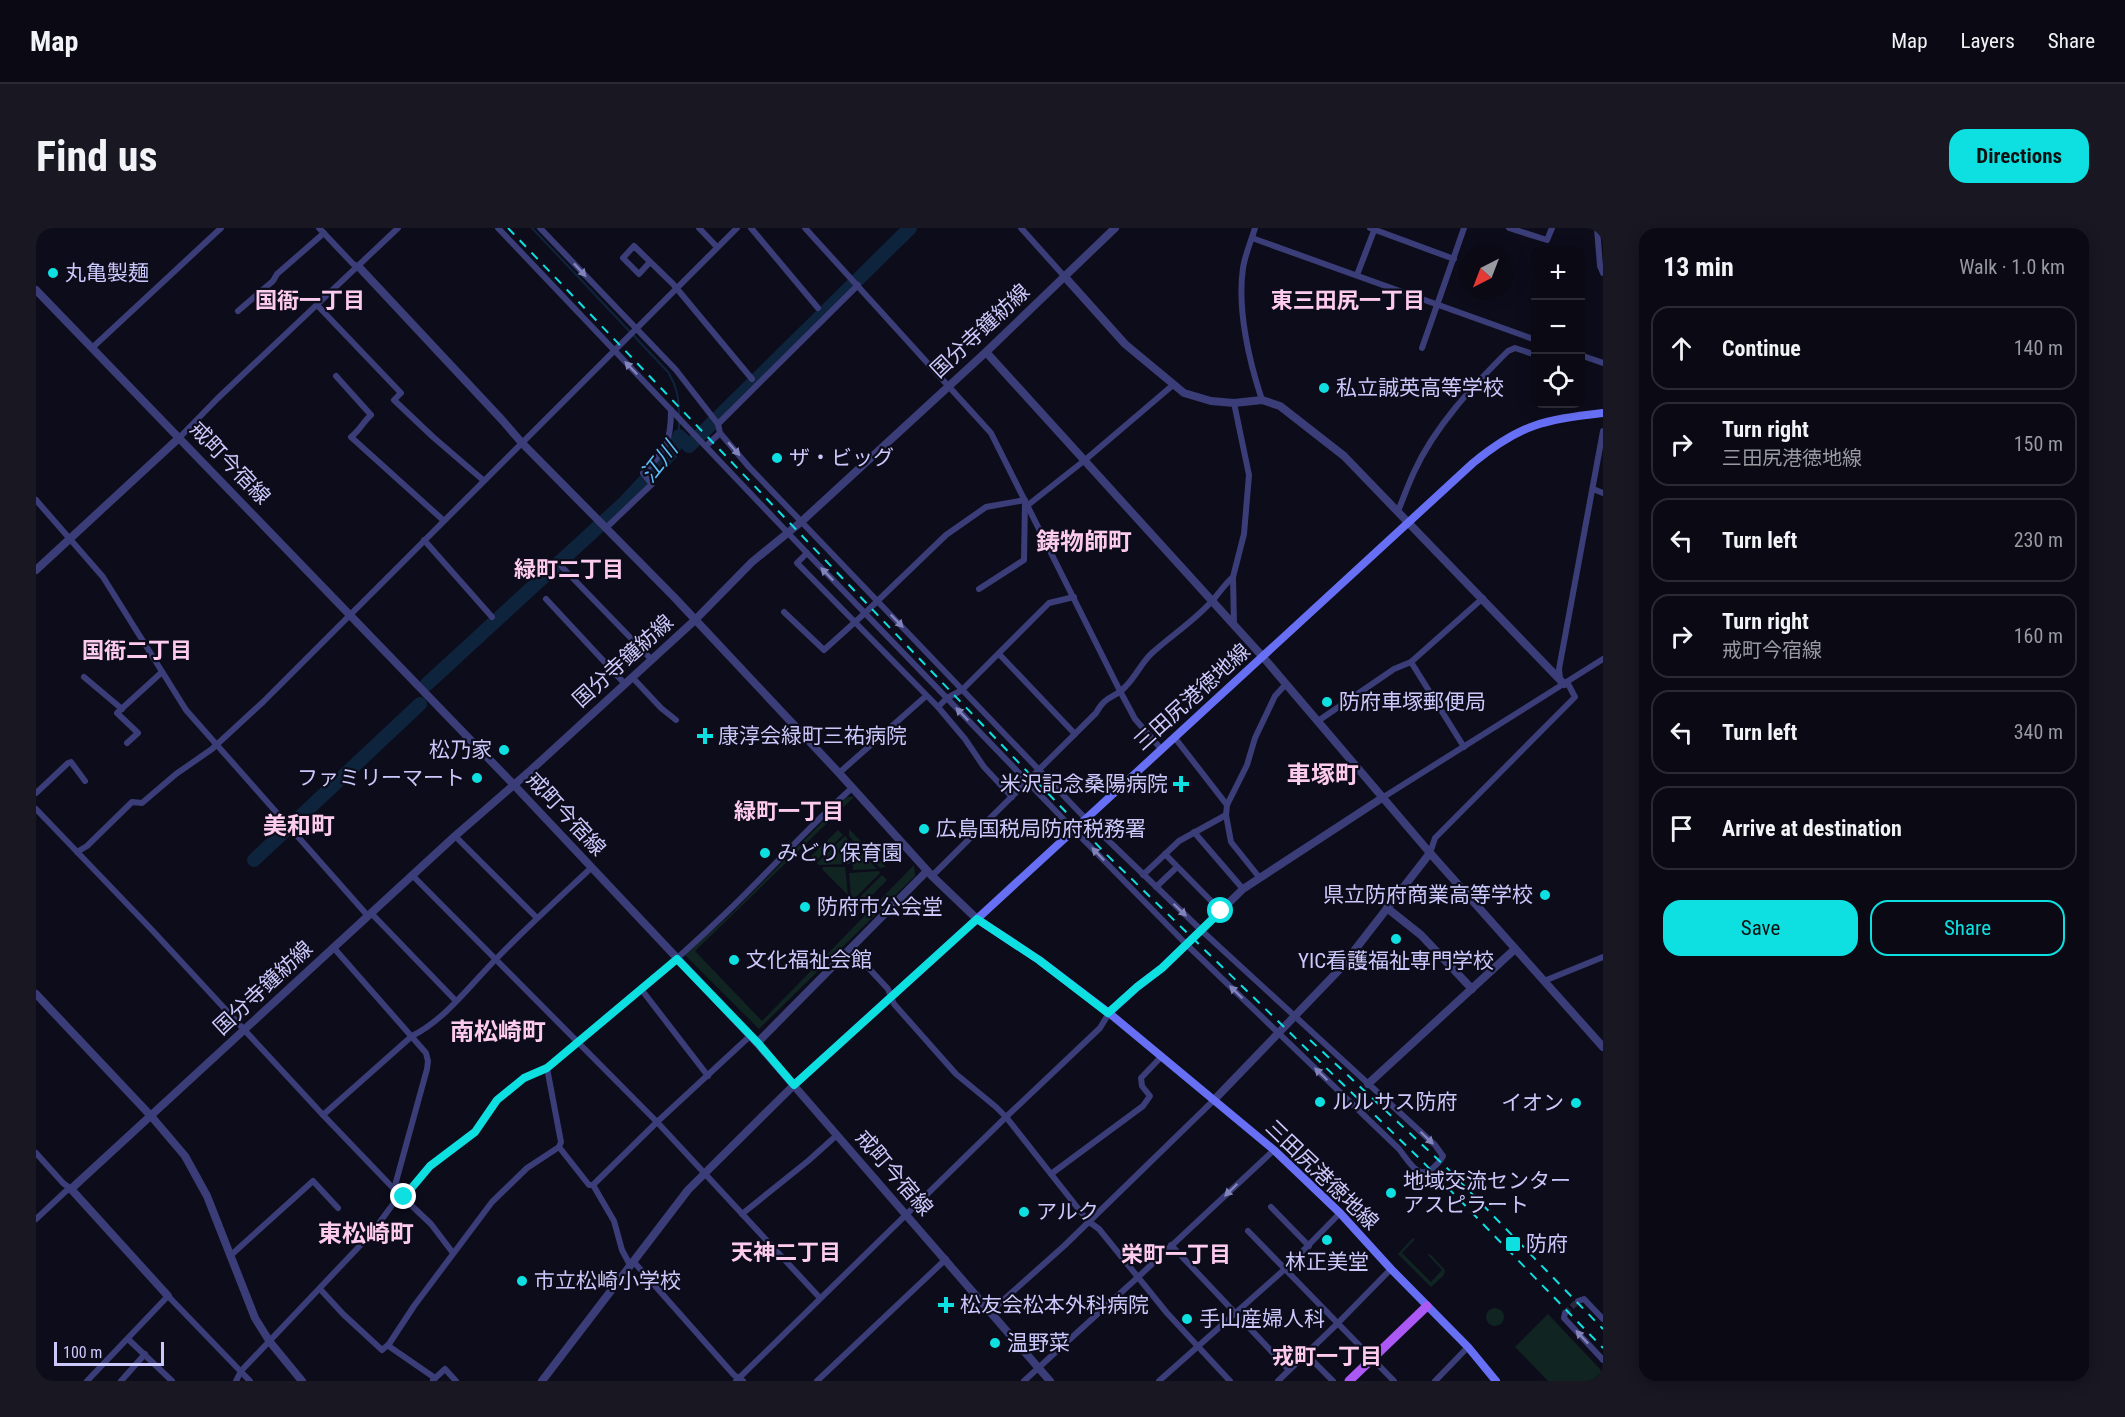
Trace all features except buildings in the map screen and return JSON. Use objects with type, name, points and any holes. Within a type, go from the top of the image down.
[{"type":"main road","name":"三田尻港徳地線","points":[[1496,1381],[1468,1347],[1390,1269],[1340,1214],[1274,1150],[1108,1013],[1039,960],[977,919],[1473,463],[1513,434],[1544,422],[1603,413]]},
{"type":"main road","points":[[1349,1381],[1427,1306]]},
{"type":"street","points":[[92,348],[221,228]]},
{"type":"street","points":[[36,570],[180,437],[217,399],[398,228]]},
{"type":"street","points":[[498,228],[865,614],[1186,944],[1398,1148],[1417,1171],[1430,1172],[1442,1160],[1441,1152],[1201,930],[1085,818],[801,522],[720,433],[718,423],[676,370],[540,228]]},
{"type":"street","points":[[699,228],[717,247]]},
{"type":"street","points":[[77,852],[87,846],[132,802],[142,803],[217,744],[263,702],[737,228]]},
{"type":"street","points":[[751,228],[818,308]]},
{"type":"street","points":[[805,228],[991,433],[1120,691],[1136,719],[1162,750]]},
{"type":"street","points":[[991,1311],[1064,1246],[1214,1101],[1340,969],[1430,853],[1435,838],[1575,696],[1564,681],[1336,450],[1280,406],[1262,400],[1234,403],[1211,401],[1184,393],[1125,344],[1021,228]]},
{"type":"street","name":"国分寺鐘紡線","points":[[72,1189],[454,836],[652,660],[753,562],[789,533],[986,352],[1115,228]]},
{"type":"street","points":[[1255,228],[1243,266],[1243,305],[1247,343],[1262,400]]},
{"type":"street","points":[[1357,275],[1373,228],[1454,259]]},
{"type":"street","points":[[1422,348],[1464,228]]},
{"type":"street","points":[[1509,228],[1547,240],[1552,228]]},
{"type":"street","points":[[1597,228],[1600,266],[1603,273]]},
{"type":"street","points":[[238,311],[273,281],[277,274],[322,231],[359,267],[522,443],[695,620],[839,773],[929,874],[977,919],[794,1085],[688,1190],[542,1381]]},
{"type":"street","points":[[1252,238],[1531,338]]},
{"type":"street","points":[[650,262],[639,274],[622,258],[634,246],[650,262],[676,290],[752,379]]},
{"type":"street","points":[[718,423],[858,285]]},
{"type":"street","name":"戒町今宿線","points":[[36,290],[514,785],[758,1043],[1050,1381]]},
{"type":"street","points":[[317,305],[401,393],[394,400],[483,480]]},
{"type":"street","points":[[1398,512],[1414,471],[1430,444],[1464,398],[1508,351],[1515,348],[1533,354]]},
{"type":"street","points":[[986,352],[1263,657],[1382,798],[1603,1047]]},
{"type":"street","points":[[1585,356],[1603,363]]},
{"type":"street","points":[[336,376],[371,415],[361,425],[360,430],[351,437],[443,520]]},
{"type":"street","points":[[784,612],[824,650],[865,614],[946,535],[986,507],[1026,502],[1085,460],[1173,385]]},
{"type":"street","points":[[1234,403],[1250,475],[1245,534],[1233,577],[1234,625]]},
{"type":"street","points":[[606,528],[652,484],[643,473],[662,455],[667,445],[671,431],[671,410]]},
{"type":"street","points":[[1564,681],[1559,669],[1603,431]]},
{"type":"street","points":[[706,446],[720,433]]},
{"type":"street","points":[[1593,489],[1603,493]]},
{"type":"street","points":[[36,500],[103,577],[186,710],[369,915],[456,1001]]},
{"type":"street","points":[[979,589],[1024,560],[1026,502]]},
{"type":"street","points":[[424,540],[492,617]]},
{"type":"street","points":[[807,553],[797,563],[938,708],[1012,797]]},
{"type":"street","points":[[562,567],[652,660]]},
{"type":"street","points":[[758,1043],[850,948],[1040,770],[1096,713],[1108,697],[1125,688],[1151,654],[1212,601],[1233,577]]},
{"type":"street","points":[[938,708],[947,698],[962,690],[1049,603],[1074,597]]},
{"type":"street","points":[[546,598],[625,684]]},
{"type":"street","points":[[1318,721],[1394,669],[1411,662],[1483,598]]},
{"type":"street","points":[[999,654],[1075,734]]},
{"type":"street","points":[[559,1147],[589,1185],[593,1185],[614,1221],[622,1250],[631,1263],[740,1380],[820,1298],[1005,1117],[1100,1028],[1108,1013],[1162,968],[1243,889],[1564,681],[1603,659]]},
{"type":"street","points":[[1411,662],[1464,747]]},
{"type":"street","points":[[127,743],[138,733],[117,713],[162,672]]},
{"type":"street","points":[[84,677],[122,709]]},
{"type":"street","points":[[632,677],[661,708],[676,720]]},
{"type":"street","points":[[1259,877],[1231,842],[1226,815],[1227,805],[1247,765],[1255,738],[1275,696],[1286,684]]},
{"type":"street","points":[[839,773],[926,696]]},
{"type":"street","points":[[1175,738],[1227,805]]},
{"type":"street","points":[[36,793],[71,762],[85,781]]},
{"type":"street","points":[[404,1197],[430,1166],[475,1132],[497,1100],[524,1078],[547,1068],[677,959],[728,912],[823,814],[852,788]]},
{"type":"street","points":[[36,809],[152,930],[323,1115],[430,1224],[453,1253]]},
{"type":"street","points":[[1143,875],[1179,841],[1226,815]]},
{"type":"street","points":[[1194,832],[1243,889]]},
{"type":"street","points":[[454,836],[537,918]]},
{"type":"street","points":[[1165,854],[1221,911]]},
{"type":"street","points":[[1156,887],[1177,867]]},
{"type":"street","points":[[323,1115],[412,1035],[424,1030],[448,1010],[537,918],[591,868]]},
{"type":"street","points":[[413,876],[657,1122],[820,1298]]},
{"type":"street","points":[[1387,908],[1421,935],[1472,989]]},
{"type":"street","points":[[236,1381],[241,1371],[371,1234],[396,1200],[394,1189],[428,1061],[426,1053],[412,1035],[333,947]]},
{"type":"street","points":[[850,948],[888,989],[894,1004],[956,1074],[1005,1117],[1088,1221],[1099,1229],[1137,1278],[1230,1381]]},
{"type":"street","points":[[1368,1084],[1515,949]]},
{"type":"street","points":[[1545,981],[1603,957]]},
{"type":"street","points":[[641,989],[708,1076]]},
{"type":"street","points":[[36,994],[151,1116],[185,1156],[207,1196],[255,1318],[270,1342],[302,1381]]},
{"type":"street","points":[[593,1185],[750,1036]]},
{"type":"street","points":[[1051,1174],[1143,1106],[1150,1096],[1142,1086],[1141,1078],[1161,1057]]},
{"type":"street","points":[[320,1289],[382,1350],[389,1344],[492,1202],[527,1168],[559,1147],[561,1142],[547,1068]]},
{"type":"street","points":[[742,1214],[837,1135]]},
{"type":"street","points":[[1024,1381],[1274,1150]]},
{"type":"street","points":[[36,1153],[250,1381]]},
{"type":"street","points":[[230,1256],[313,1181],[338,1208]]},
{"type":"street","points":[[36,1219],[66,1191],[72,1189]]},
{"type":"street","points":[[1271,1207],[1309,1246]]},
{"type":"street","points":[[1162,1380],[1285,1269],[1340,1214]]},
{"type":"street","points":[[1248,1231],[1394,1381]]},
{"type":"street","points":[[1172,1245],[1289,1370]]},
{"type":"street","points":[[817,1381],[946,1259]]},
{"type":"street","points":[[1278,1381],[1390,1269]]},
{"type":"street","points":[[87,1381],[168,1296]]},
{"type":"street","points":[[1578,1301],[1584,1299],[1603,1319]]},
{"type":"street","points":[[1565,1313],[1564,1318],[1603,1360]]},
{"type":"street","points":[[128,1339],[172,1381]]},
{"type":"street","points":[[389,1344],[434,1380],[445,1369],[456,1381]]},
{"type":"street","points":[[1435,1381],[1468,1347]]},
{"type":"street","points":[[121,1381],[145,1354]]},
{"type":"street","points":[[1306,1354],[1333,1381]]},
{"type":"green space","points":[[847,797],[854,797],[695,951],[762,1021],[914,865],[915,876],[759,1029],[685,955],[730,915]]},
{"type":"green space","points":[[849,829],[886,867],[880,868],[849,836]]},
{"type":"green space","points":[[838,830],[843,835],[816,861],[811,856]]},
{"type":"green space","points":[[845,836],[850,864],[819,865],[817,863]]},
{"type":"green space","points":[[850,841],[877,869],[853,870]]},
{"type":"green space","points":[[823,867],[845,867],[848,895],[822,869]]},
{"type":"green space","points":[[879,871],[880,873],[853,900],[849,873]]},
{"type":"green space","points":[[882,875],[887,880],[860,907],[855,902]]},
{"type":"green space","points":[[1413,1238],[1415,1239],[1402,1253],[1431,1282],[1442,1270],[1427,1254],[1431,1255],[1445,1270],[1444,1275],[1431,1287],[1398,1254]]},
{"type":"green space","points":[[1495,1308],[1501,1311],[1504,1317],[1501,1323],[1495,1326],[1489,1323],[1486,1317],[1489,1311]]},
{"type":"green space","points":[[1548,1314],[1600,1369],[1602,1374],[1595,1381],[1548,1381],[1515,1347]]},
{"type":"waterway","points":[[532,228],[668,372],[677,393],[679,416]]},
{"type":"waterway","name":"江川","points":[[427,684],[623,504],[672,452],[679,436],[689,446],[910,228]]},
{"type":"waterway","points":[[679,421],[679,436]]},
{"type":"waterway","name":"江川","points":[[254,860],[420,704]]},
{"type":"tunnel","points":[[1565,1313],[1578,1301]]},
{"type":"railway","points":[[508,228],[1106,854],[1423,1162],[1603,1348]]},
{"type":"railway","points":[[1310,1040],[1446,1167],[1603,1329]]},
{"type":"place","name":"丸亀製麺","points":[[53,273]]},
{"type":"place","name":"私立誠英高等学校","points":[[1324,388]]},
{"type":"place","name":"ザ・ビッグ","points":[[777,458]]},
{"type":"place","name":"防府車塚郵便局","points":[[1327,702]]},
{"type":"place","name":"康淳会緑町三祐病院","points":[[705,736]]},
{"type":"place","name":"松乃家","points":[[504,750]]},
{"type":"place","name":"ファミリーマート","points":[[477,778]]},
{"type":"place","name":"米沢記念桑陽病院","points":[[1181,784]]},
{"type":"place","name":"広島国税局防府税務署","points":[[924,829]]},
{"type":"place","name":"みどり保育園","points":[[765,853]]},
{"type":"place","name":"県立防府商業高等学校","points":[[1545,895]]},
{"type":"place","name":"防府市公会堂","points":[[805,907]]},
{"type":"place","name":"YIC看護福祉専門学校","points":[[1396,939]]},
{"type":"place","name":"文化福祉会館","points":[[734,960]]},
{"type":"place","name":"ルルサス防府","points":[[1320,1102]]},
{"type":"place","name":"イオン","points":[[1576,1103]]},
{"type":"place","name":"地域交流センター アスピラート","points":[[1391,1193]]},
{"type":"place","name":"アルク","points":[[1024,1212]]},
{"type":"place","name":"林正美堂","points":[[1327,1240]]},
{"type":"place","name":"防府","points":[[1513,1244]]},
{"type":"place","name":"市立松崎小学校","points":[[522,1281]]},
{"type":"place","name":"松友会松本外科病院","points":[[946,1305]]},
{"type":"place","name":"手山産婦人科","points":[[1187,1319]]},
{"type":"place","name":"温野菜","points":[[995,1343]]},
{"type":"district","name":"国衙一丁目","points":[[310,300]]},
{"type":"district","name":"東三田尻一丁目","points":[[1348,300]]},
{"type":"district","name":"鋳物師町","points":[[1084,542]]},
{"type":"district","name":"緑町二丁目","points":[[569,569]]},
{"type":"district","name":"国衙二丁目","points":[[137,650]]},
{"type":"district","name":"車塚町","points":[[1323,775]]},
{"type":"district","name":"緑町一丁目","points":[[789,811]]},
{"type":"district","name":"美和町","points":[[299,826]]},
{"type":"district","name":"南松崎町","points":[[498,1032]]},
{"type":"district","name":"東松崎町","points":[[366,1234]]},
{"type":"district","name":"天神二丁目","points":[[786,1252]]},
{"type":"district","name":"栄町一丁目","points":[[1176,1254]]},
{"type":"district","name":"戎町一丁目","points":[[1327,1356]]},
{"type":"route","points":[[404,1197],[430,1166],[475,1132],[497,1100],[524,1078],[547,1068],[677,959],[758,1043],[794,1085],[977,919],[1039,960],[1108,1013],[1162,968],[1221,911]]}]
